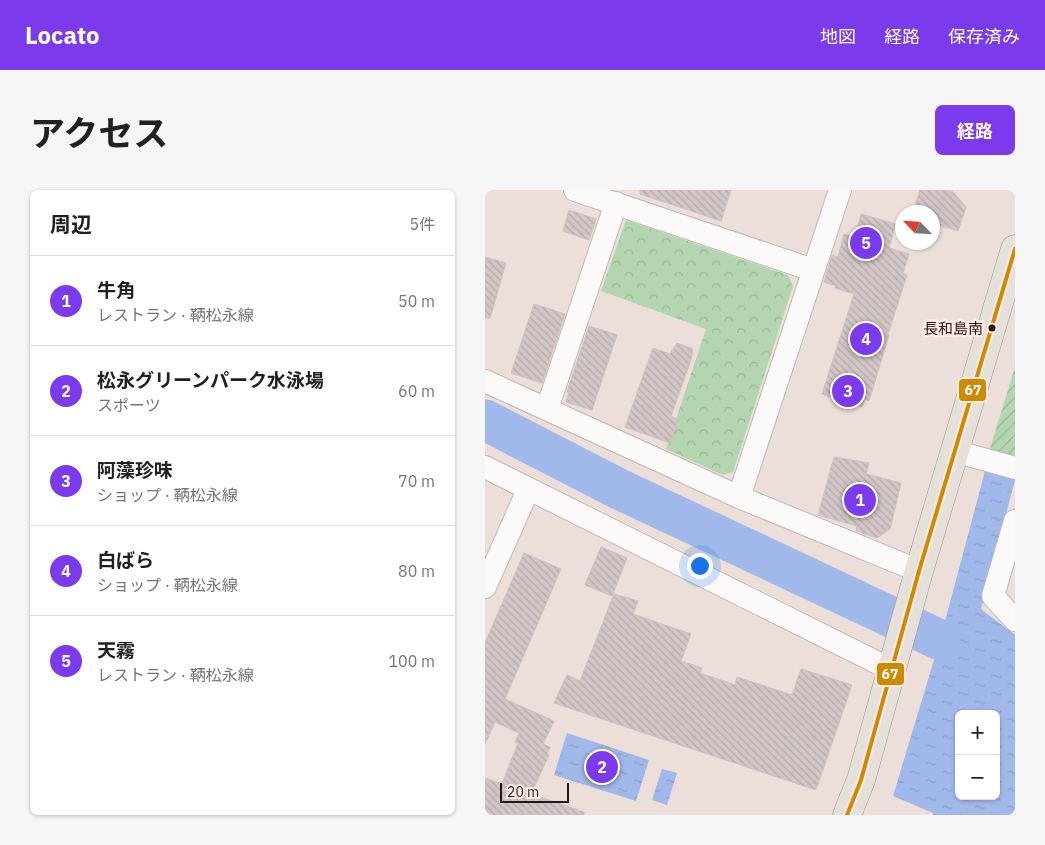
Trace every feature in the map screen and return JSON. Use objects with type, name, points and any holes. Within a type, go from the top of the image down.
[{"type":"main road","points":[[847,815],[861,780],[917,578],[1015,249]]},
{"type":"street","points":[[575,190],[813,270]]},
{"type":"street","points":[[739,497],[840,190]]},
{"type":"street","points":[[547,409],[616,203]]},
{"type":"street","points":[[485,381],[917,578]]},
{"type":"street","points":[[955,450],[1015,468]]},
{"type":"street","points":[[485,467],[892,670]]},
{"type":"street","points":[[485,587],[528,490]]},
{"type":"street","points":[[1015,521],[993,596],[1015,620]]},
{"type":"green space","points":[[626,220],[788,275],[793,286],[733,472],[723,475],[666,449],[706,329],[601,291]]},
{"type":"green space","points":[[1015,367],[1015,463],[988,455]]},
{"type":"water","points":[[985,471],[1015,480],[981,609],[1015,635],[1015,815],[933,815],[933,813],[893,796],[940,640]]},
{"type":"water","points":[[567,733],[649,760],[636,801],[554,775]]},
{"type":"water","points":[[662,769],[677,773],[667,805],[652,800]]},
{"type":"building","points":[[640,190],[731,190],[721,221],[640,194]]},
{"type":"building","points":[[920,190],[948,190],[953,192],[966,207],[958,231],[940,225],[940,205],[915,205]]},
{"type":"building","points":[[569,210],[596,219],[589,240],[563,231]]},
{"type":"building","points":[[861,214],[895,224],[889,248],[909,254],[903,273],[907,275],[869,401],[865,399],[862,407],[822,394],[854,294],[824,282],[832,255],[838,257],[844,234],[855,237]]},
{"type":"building","points":[[485,257],[506,263],[490,318],[485,318]]},
{"type":"building","points":[[534,304],[565,314],[542,383],[511,373]]},
{"type":"building","points":[[589,326],[617,335],[592,410],[566,402],[569,392],[567,392]]},
{"type":"building","points":[[677,343],[693,349],[691,360],[671,416],[678,420],[670,443],[625,427],[653,348],[670,354]]},
{"type":"building","points":[[834,457],[869,463],[866,474],[901,483],[890,529],[877,538],[856,531],[857,526],[818,515]]},
{"type":"building","points":[[601,547],[627,558],[612,596],[585,585]]},
{"type":"building","points":[[524,553],[561,569],[505,699],[554,721],[543,744],[550,747],[547,754],[549,755],[531,794],[584,812],[584,815],[485,815],[485,778],[502,784],[518,743],[515,742],[519,733],[495,722],[485,744],[485,643]]},
{"type":"building","points":[[614,594],[638,601],[633,614],[691,634],[681,661],[702,668],[700,673],[735,685],[737,677],[792,695],[801,669],[852,685],[816,790],[554,703],[567,675],[580,681]]},
{"type":"waterway","points":[[485,420],[619,489],[940,640]]},
{"type":"transit line","name":"67","points":[[847,815],[861,780],[919,571],[1015,249]]},
{"type":"place","name":"天霧","points":[[866,243]]},
{"type":"place","name":"長和島南","points":[[992,328]]},
{"type":"place","name":"白ばら","points":[[866,339]]},
{"type":"place","name":"阿藻珍味","points":[[848,391]]},
{"type":"place","name":"牛角","points":[[860,500]]},
{"type":"place","name":"松永グリーンパーク水泳場","points":[[602,767]]}]
